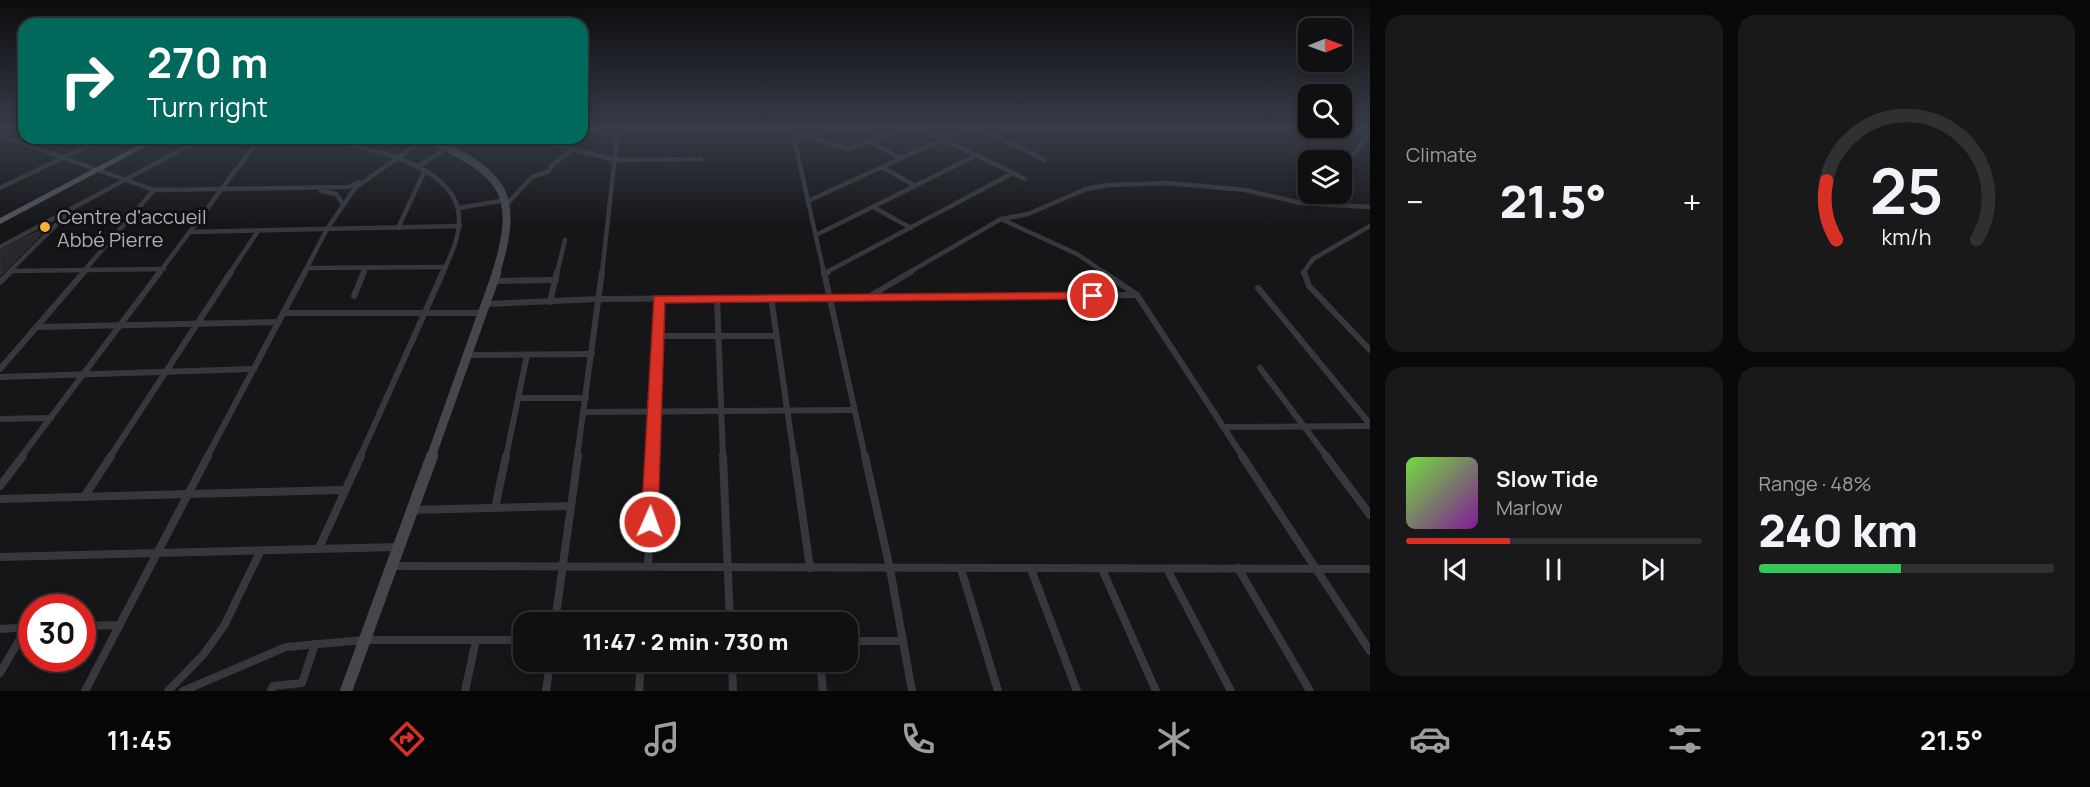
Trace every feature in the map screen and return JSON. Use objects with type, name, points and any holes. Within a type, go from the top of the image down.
[{"type":"main road","points":[[0,221],[113,161]]},
{"type":"street","points":[[0,188],[56,161]]},
{"type":"street","points":[[75,161],[154,190],[348,187],[368,178],[393,161]]},
{"type":"street","points":[[0,247],[160,161]]},
{"type":"street","points":[[0,486],[243,161]]},
{"type":"street","points":[[319,548],[446,267],[460,226],[459,208],[445,185],[424,170],[402,161]]},
{"type":"street","points":[[417,167],[426,161]]},
{"type":"street","points":[[346,691],[486,309],[507,238],[506,202],[489,174],[471,161]]},
{"type":"street","points":[[459,208],[506,202],[532,177],[548,172],[557,161]]},
{"type":"street","points":[[557,612],[592,354],[615,161]]},
{"type":"street","points":[[799,161],[890,568],[901,641],[912,691]]},
{"type":"street","points":[[808,201],[895,161]]},
{"type":"street","points":[[816,235],[965,161]]},
{"type":"street","points":[[989,161],[1025,179]]},
{"type":"street","points":[[882,167],[915,186]]},
{"type":"street","points":[[398,228],[424,170]]},
{"type":"street","points":[[824,274],[1013,173]]},
{"type":"street","points":[[85,691],[327,230],[343,204],[368,178]]},
{"type":"street","points":[[869,297],[1001,219],[1028,214],[1086,189],[1129,183],[1245,190],[1298,200]]},
{"type":"street","points":[[312,188],[336,194],[343,204]]},
{"type":"street","points":[[0,369],[154,190]]},
{"type":"street","points":[[1320,204],[1370,207]]},
{"type":"street","points":[[873,207],[911,228]]},
{"type":"street","points":[[0,282],[72,208]]},
{"type":"street","points":[[1001,219],[1077,254],[1137,295],[1370,651]]},
{"type":"street","points":[[191,232],[460,226]]},
{"type":"street","points":[[1370,226],[1312,259],[1303,273],[1309,286],[1370,350]]},
{"type":"street","points":[[84,497],[258,231]]},
{"type":"street","points":[[550,302],[565,240]]},
{"type":"street","points":[[307,268],[446,267]]},
{"type":"street","points":[[354,296],[366,268]]},
{"type":"street","points":[[11,271],[164,269]]},
{"type":"street","points":[[494,281],[556,280]]},
{"type":"street","points":[[1258,288],[1370,425]]},
{"type":"street","points":[[283,313],[425,313],[599,299],[1137,295]]},
{"type":"street","points":[[771,297],[810,568]]},
{"type":"street","points":[[648,566],[659,298]]},
{"type":"street","points":[[717,298],[730,612]]},
{"type":"street","points":[[36,327],[279,322]]},
{"type":"street","points":[[657,336],[777,336]]},
{"type":"street","points":[[469,355],[592,354]]},
{"type":"street","points":[[495,508],[527,355]]},
{"type":"street","points":[[1260,368],[1370,515]]},
{"type":"street","points":[[0,377],[254,369]]},
{"type":"street","points":[[518,398],[586,398]]},
{"type":"street","points":[[584,412],[853,410]]},
{"type":"street","points":[[0,419],[51,418]]},
{"type":"street","points":[[1223,427],[1370,425]]},
{"type":"street","points":[[0,499],[344,490]]},
{"type":"street","points":[[411,510],[571,506]]},
{"type":"street","points":[[0,557],[398,547]]},
{"type":"street","points":[[168,691],[203,655],[224,626],[260,552]]},
{"type":"street","points":[[391,566],[1370,569]]},
{"type":"street","points":[[961,568],[998,691]]},
{"type":"street","points":[[1238,568],[1310,691]]},
{"type":"street","points":[[1031,569],[1077,691]]},
{"type":"street","points":[[1102,569],[1156,691]]},
{"type":"street","points":[[1167,569],[1231,691]]},
{"type":"street","points":[[96,626],[119,625]]},
{"type":"street","points":[[0,628],[18,627]]},
{"type":"street","points":[[183,691],[285,647],[364,640],[513,640]]},
{"type":"street","points":[[465,691],[476,640]]},
{"type":"street","points":[[858,641],[901,641]]},
{"type":"street","points":[[0,673],[18,644]]},
{"type":"street","points":[[271,691],[273,686],[302,683],[315,644]]},
{"type":"street","points":[[546,691],[549,672]]},
{"type":"street","points":[[639,691],[640,672]]},
{"type":"street","points":[[732,672],[733,691]]},
{"type":"street","points":[[821,672],[824,691]]},
{"type":"building","points":[[49,226],[0,275],[0,251]]},
{"type":"place","name":"Centre d'accueil Abbé Pierre","points":[[45,227]]},
{"type":"route","points":[[650,522],[659,298],[1093,296]]}]
